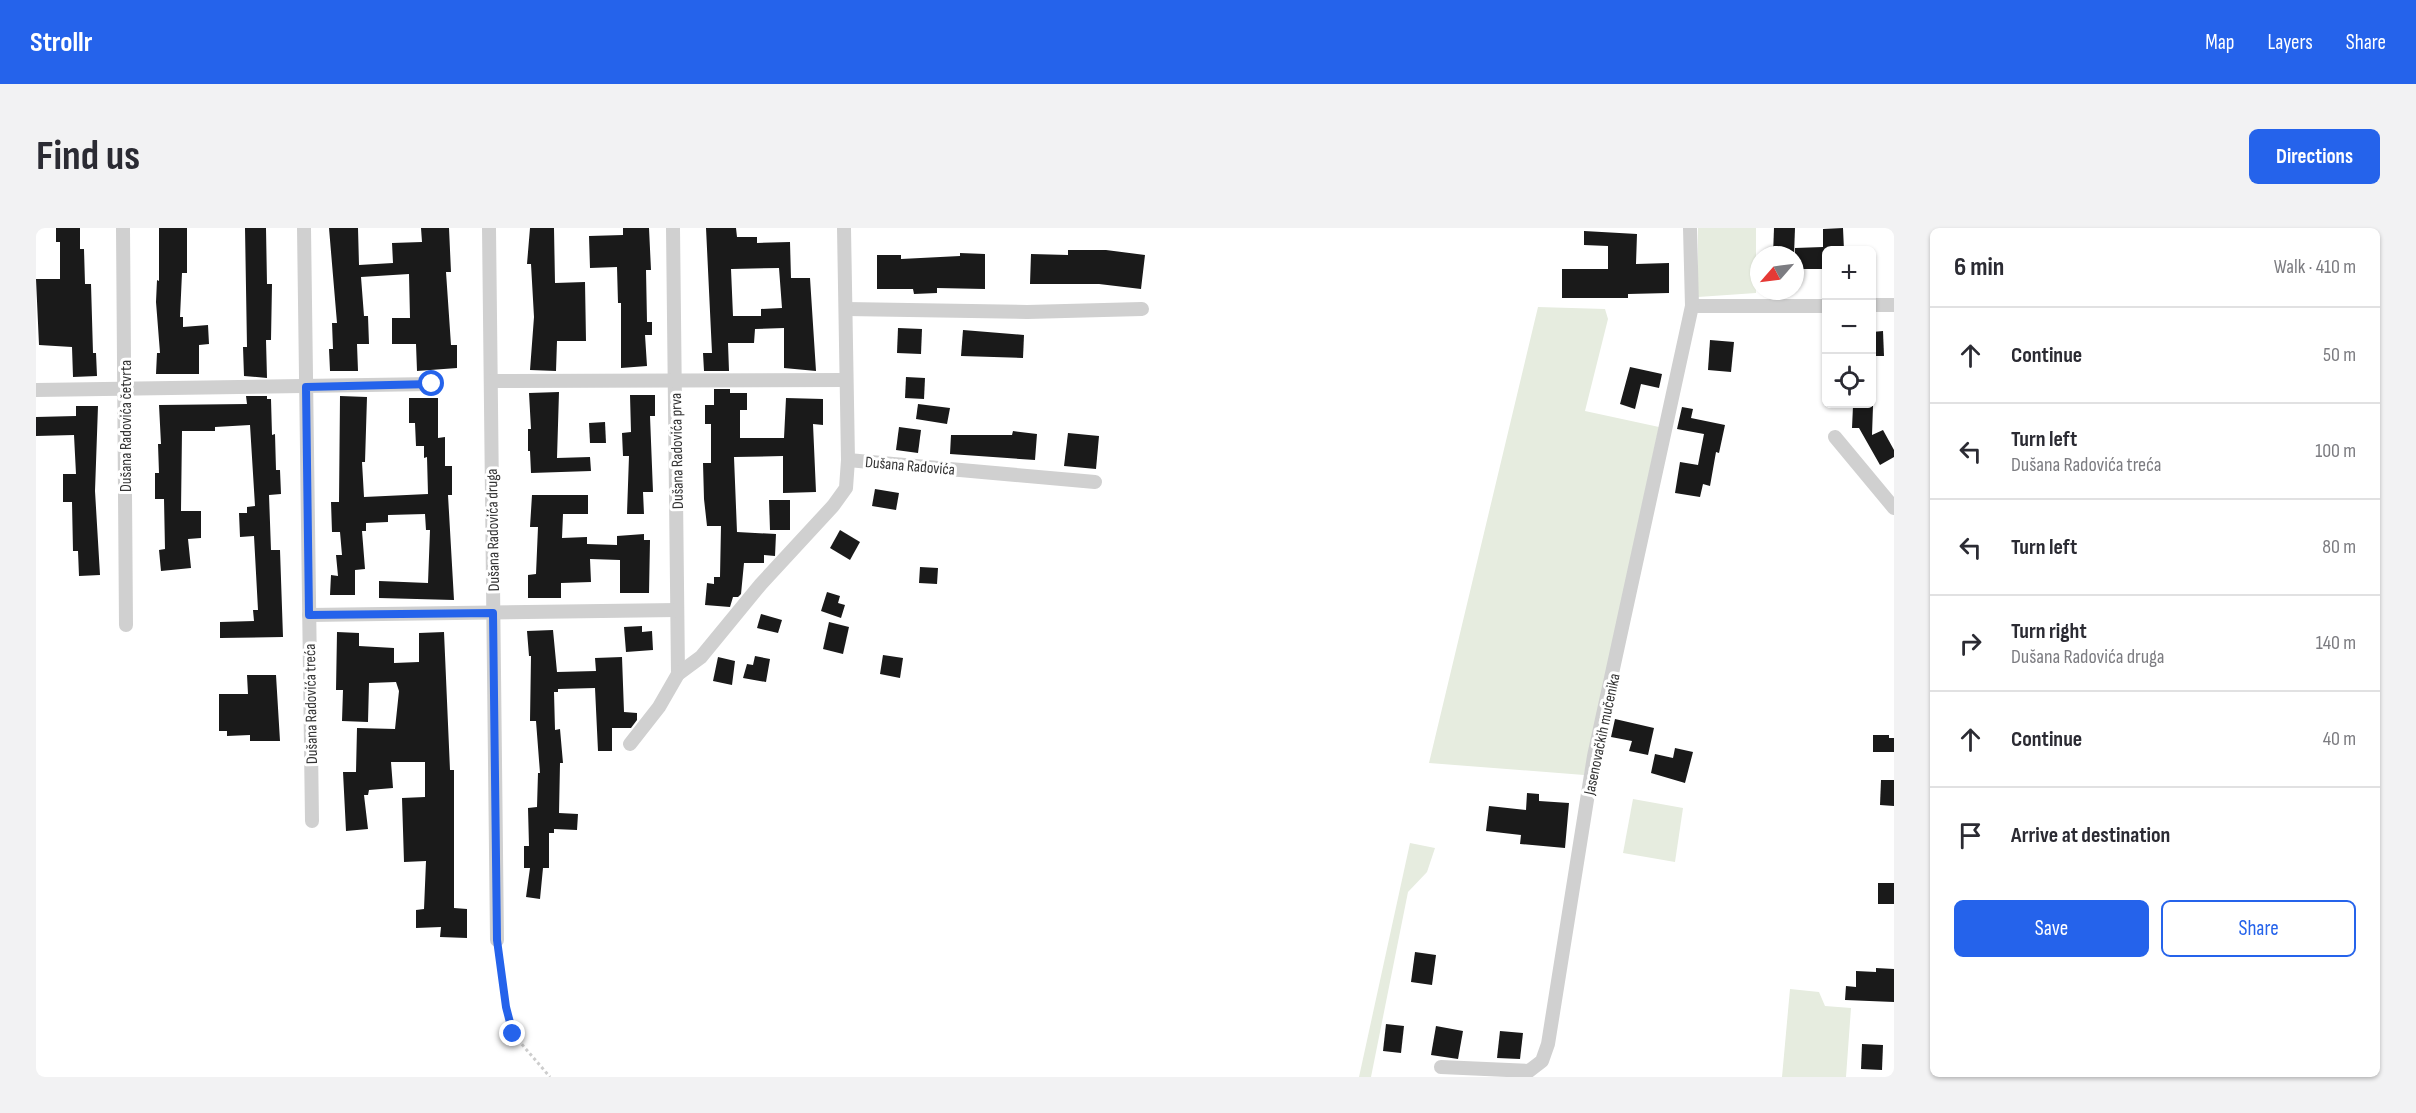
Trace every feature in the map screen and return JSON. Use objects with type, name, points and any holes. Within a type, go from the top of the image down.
[{"type":"street","name":"Dušana Radovića četvrta","points":[[123,228],[126,625]]},
{"type":"street","name":"Dušana Radovića treća","points":[[304,228],[312,821]]},
{"type":"street","name":"Dušana Radovića druga","points":[[489,228],[497,940]]},
{"type":"street","name":"Dušana Radovića prva","points":[[673,228],[678,674]]},
{"type":"street","name":"Dušana Radovića","points":[[844,228],[848,460],[1095,482]]},
{"type":"street","name":"Jasenovačkih mučenika","points":[[1442,1066],[1529,1071],[1542,1062],[1548,1044],[1594,756],[1692,306],[1690,228]]},
{"type":"street","points":[[1876,305],[1894,304]]},
{"type":"street","points":[[1692,306],[1822,306]]},
{"type":"street","points":[[846,309],[1027,312],[1142,309]]},
{"type":"street","points":[[491,381],[846,380]]},
{"type":"street","points":[[36,390],[432,384]]},
{"type":"street","points":[[1836,437],[1894,508]]},
{"type":"street","points":[[630,744],[658,707],[678,674],[700,657],[761,584],[833,506],[846,488],[848,460]]},
{"type":"street","points":[[309,615],[677,610]]},
{"type":"path","points":[[497,940],[506,1007],[513,1034],[550,1077]]},
{"type":"shaded area","points":[[1698,228],[1756,228],[1756,246],[1750,246],[1750,293],[1698,297]]},
{"type":"shaded area","points":[[1538,307],[1605,309],[1608,319],[1585,411],[1659,427],[1584,775],[1429,763]]},
{"type":"shaded area","points":[[1633,799],[1683,808],[1675,862],[1623,853]]},
{"type":"shaded area","points":[[1410,843],[1435,848],[1427,872],[1408,892],[1371,1077],[1359,1077]]},
{"type":"shaded area","points":[[1790,989],[1819,992],[1825,1006],[1851,1008],[1846,1077],[1782,1077]]},
{"type":"building","points":[[56,228],[80,228],[80,249],[84,249],[85,284],[91,284],[93,353],[96,353],[97,376],[73,377],[72,347],[39,345],[36,279],[60,279],[60,242],[56,242]]},
{"type":"building","points":[[159,228],[187,228],[187,273],[182,273],[180,317],[183,317],[183,327],[208,325],[209,344],[199,345],[199,374],[156,374],[157,353],[160,353],[156,302],[157,280],[159,281]]},
{"type":"building","points":[[245,228],[266,228],[267,284],[272,284],[271,340],[266,340],[267,378],[244,376],[243,347],[247,347]]},
{"type":"building","points":[[329,228],[358,228],[359,265],[393,263],[392,243],[422,242],[421,228],[449,228],[451,272],[446,272],[451,345],[457,345],[457,368],[417,371],[416,344],[392,344],[392,318],[410,318],[409,274],[361,277],[364,316],[368,316],[369,344],[357,344],[358,371],[330,371],[329,349],[333,349],[332,323],[337,323]]},
{"type":"building","points":[[530,228],[554,228],[555,283],[585,282],[586,341],[557,341],[556,371],[530,370],[534,317],[531,264],[527,264]]},
{"type":"building","points":[[623,228],[649,228],[651,270],[646,270],[647,322],[652,322],[652,335],[645,335],[647,366],[621,368],[621,303],[618,303],[617,267],[590,268],[589,236],[623,235]]},
{"type":"building","points":[[706,228],[736,228],[737,237],[757,237],[757,243],[790,242],[791,278],[810,278],[816,371],[784,368],[784,328],[755,329],[754,343],[728,343],[729,371],[704,371],[703,353],[712,353]],"holes":[[[779,268],[782,308],[761,309],[761,316],[733,316],[731,269]]]},
{"type":"building","points":[[1774,228],[1795,228],[1794,246],[1773,246]]},
{"type":"building","points":[[1843,228],[1844,246],[1823,246],[1823,229]]},
{"type":"building","points":[[1584,231],[1637,234],[1636,264],[1669,263],[1669,293],[1628,294],[1628,298],[1562,298],[1562,269],[1608,269],[1608,246],[1584,245]]},
{"type":"building","points":[[1822,247],[1822,269],[1804,269],[1804,248]]},
{"type":"building","points":[[1068,250],[1106,250],[1145,255],[1141,289],[1099,284],[1030,284],[1031,254],[1068,255]]},
{"type":"building","points":[[960,253],[985,254],[985,289],[937,288],[937,293],[914,294],[913,289],[877,289],[877,255],[901,255],[901,259],[960,256]]},
{"type":"building","points":[[898,328],[922,329],[921,354],[897,353]]},
{"type":"building","points":[[963,330],[1024,335],[1023,358],[961,356]]},
{"type":"building","points":[[1883,331],[1884,356],[1876,356],[1876,332]]},
{"type":"building","points":[[1710,340],[1734,342],[1731,372],[1708,370]]},
{"type":"building","points":[[1630,367],[1662,374],[1659,388],[1641,384],[1635,409],[1620,404]]},
{"type":"building","points":[[906,377],[925,378],[924,399],[905,398]]},
{"type":"building","points":[[714,389],[730,389],[730,393],[747,393],[747,410],[740,410],[740,438],[784,438],[786,398],[823,399],[823,425],[813,424],[816,492],[783,493],[783,456],[734,457],[737,532],[776,534],[775,556],[764,555],[764,563],[744,563],[741,594],[733,597],[730,607],[705,605],[707,583],[714,584],[714,577],[720,577],[721,526],[707,526],[704,499],[703,463],[711,463],[711,424],[705,424],[705,405],[714,405]]},
{"type":"building","points":[[559,392],[557,458],[590,457],[591,471],[531,473],[530,451],[528,451],[528,429],[531,429],[529,393]]},
{"type":"building","points":[[630,395],[655,395],[655,416],[650,416],[653,492],[643,492],[644,514],[627,514],[629,456],[623,456],[622,433],[631,432]]},
{"type":"building","points":[[246,396],[267,396],[267,399],[271,399],[272,435],[275,434],[276,470],[280,470],[281,494],[269,495],[271,550],[280,550],[283,637],[220,638],[220,622],[254,621],[253,610],[258,610],[254,536],[240,537],[239,513],[247,513],[247,507],[255,506],[250,425],[215,427],[215,431],[182,431],[181,511],[201,511],[201,538],[188,539],[191,568],[161,571],[159,550],[165,549],[164,499],[155,499],[155,473],[159,473],[158,444],[161,444],[159,405],[247,404]]},
{"type":"building","points":[[340,396],[367,397],[365,462],[362,462],[364,497],[428,494],[427,457],[424,458],[424,446],[416,446],[415,423],[409,423],[409,398],[438,398],[438,438],[445,437],[445,466],[452,466],[452,495],[448,495],[454,600],[379,598],[379,581],[428,583],[430,530],[426,530],[425,514],[388,515],[388,522],[366,523],[366,531],[362,531],[365,569],[355,570],[355,595],[330,595],[331,575],[338,576],[336,555],[342,555],[340,532],[332,532],[331,502],[339,502]]},
{"type":"building","points":[[918,404],[950,408],[947,424],[916,419]]},
{"type":"building","points":[[76,406],[98,406],[95,491],[100,575],[79,576],[78,551],[73,551],[72,502],[63,502],[63,474],[76,474],[74,435],[36,436],[36,417],[76,416]]},
{"type":"building","points":[[1682,407],[1693,409],[1691,418],[1725,425],[1719,453],[1716,452],[1710,486],[1703,484],[1700,497],[1675,493],[1680,462],[1698,465],[1704,434],[1677,429]]},
{"type":"building","points":[[1853,408],[1873,408],[1872,435],[1883,430],[1894,450],[1894,457],[1880,465],[1859,428],[1852,428]]},
{"type":"building","points":[[605,422],[606,443],[590,443],[589,423]]},
{"type":"building","points":[[899,427],[921,430],[918,453],[896,450]]},
{"type":"building","points":[[1013,431],[1037,434],[1035,460],[950,454],[951,435],[1012,435]]},
{"type":"building","points":[[1068,433],[1099,436],[1096,469],[1064,466]]},
{"type":"building","points":[[875,489],[899,493],[896,510],[872,506]]},
{"type":"building","points":[[532,495],[588,495],[588,514],[563,514],[562,538],[587,537],[587,544],[617,545],[617,536],[644,534],[644,540],[650,540],[649,593],[620,593],[620,560],[590,559],[591,582],[561,583],[561,598],[528,598],[528,575],[536,574],[538,527],[530,527]]},
{"type":"building","points":[[769,500],[790,500],[790,530],[770,530]]},
{"type":"building","points":[[840,530],[860,542],[850,560],[830,548]]},
{"type":"building","points":[[920,567],[938,568],[937,584],[919,583]]},
{"type":"building","points":[[827,592],[840,596],[838,603],[845,605],[841,618],[821,611]]},
{"type":"building","points":[[761,614],[782,620],[778,633],[757,628]]},
{"type":"building","points":[[829,622],[849,627],[843,654],[823,649]]},
{"type":"building","points":[[642,626],[642,632],[652,631],[653,650],[626,652],[624,627]]},
{"type":"building","points":[[553,630],[557,672],[596,671],[595,658],[622,657],[624,712],[637,713],[637,720],[631,728],[612,728],[612,751],[598,751],[595,688],[558,689],[558,692],[554,692],[555,730],[560,729],[563,763],[560,763],[559,813],[578,814],[577,830],[554,829],[554,833],[549,833],[549,868],[543,868],[540,899],[526,897],[530,868],[524,868],[524,846],[529,846],[528,808],[537,807],[538,773],[540,773],[536,721],[530,721],[531,656],[529,656],[527,631]]},
{"type":"building","points":[[337,632],[359,633],[359,646],[394,648],[394,663],[419,662],[419,633],[444,632],[450,770],[454,770],[454,908],[467,909],[467,938],[440,937],[441,927],[416,928],[416,910],[424,909],[426,861],[404,862],[402,798],[425,797],[425,762],[391,762],[393,788],[369,790],[368,795],[364,795],[368,829],[346,831],[343,772],[356,772],[357,728],[395,729],[399,691],[396,682],[369,683],[368,722],[342,721],[343,690],[336,690]]},
{"type":"building","points":[[883,655],[903,658],[900,678],[880,674]]},
{"type":"building","points":[[755,656],[770,659],[766,682],[743,678],[747,664],[753,665]]},
{"type":"building","points":[[718,657],[735,661],[732,685],[713,681]]},
{"type":"building","points":[[247,675],[276,675],[280,741],[250,741],[250,735],[227,736],[227,731],[219,731],[219,694],[248,694]]},
{"type":"building","points":[[1615,719],[1654,728],[1648,755],[1629,751],[1632,741],[1611,737]]},
{"type":"building","points":[[1873,735],[1889,735],[1889,738],[1894,738],[1894,752],[1873,752]]},
{"type":"building","points":[[1675,748],[1693,752],[1685,783],[1651,773],[1655,754],[1673,758]]},
{"type":"building","points":[[1881,780],[1894,780],[1894,806],[1880,805]]},
{"type":"building","points":[[1527,793],[1539,794],[1539,801],[1569,803],[1565,848],[1520,844],[1521,835],[1486,831],[1489,806],[1526,810]]},
{"type":"building","points":[[1878,883],[1894,883],[1894,904],[1878,904]]},
{"type":"building","points":[[1415,952],[1436,955],[1432,985],[1411,982]]},
{"type":"building","points":[[1876,968],[1894,969],[1894,1002],[1845,1000],[1846,986],[1856,987],[1856,971],[1876,972]]},
{"type":"building","points":[[1386,1024],[1404,1026],[1401,1053],[1383,1051]]},
{"type":"building","points":[[1436,1026],[1463,1031],[1458,1059],[1431,1055]]},
{"type":"building","points":[[1500,1031],[1523,1033],[1520,1059],[1497,1058]]},
{"type":"building","points":[[1862,1044],[1883,1045],[1882,1070],[1861,1069]]},
{"type":"route","points":[[432,384],[306,387],[309,615],[493,613],[497,940],[506,1007],[513,1034]]}]
